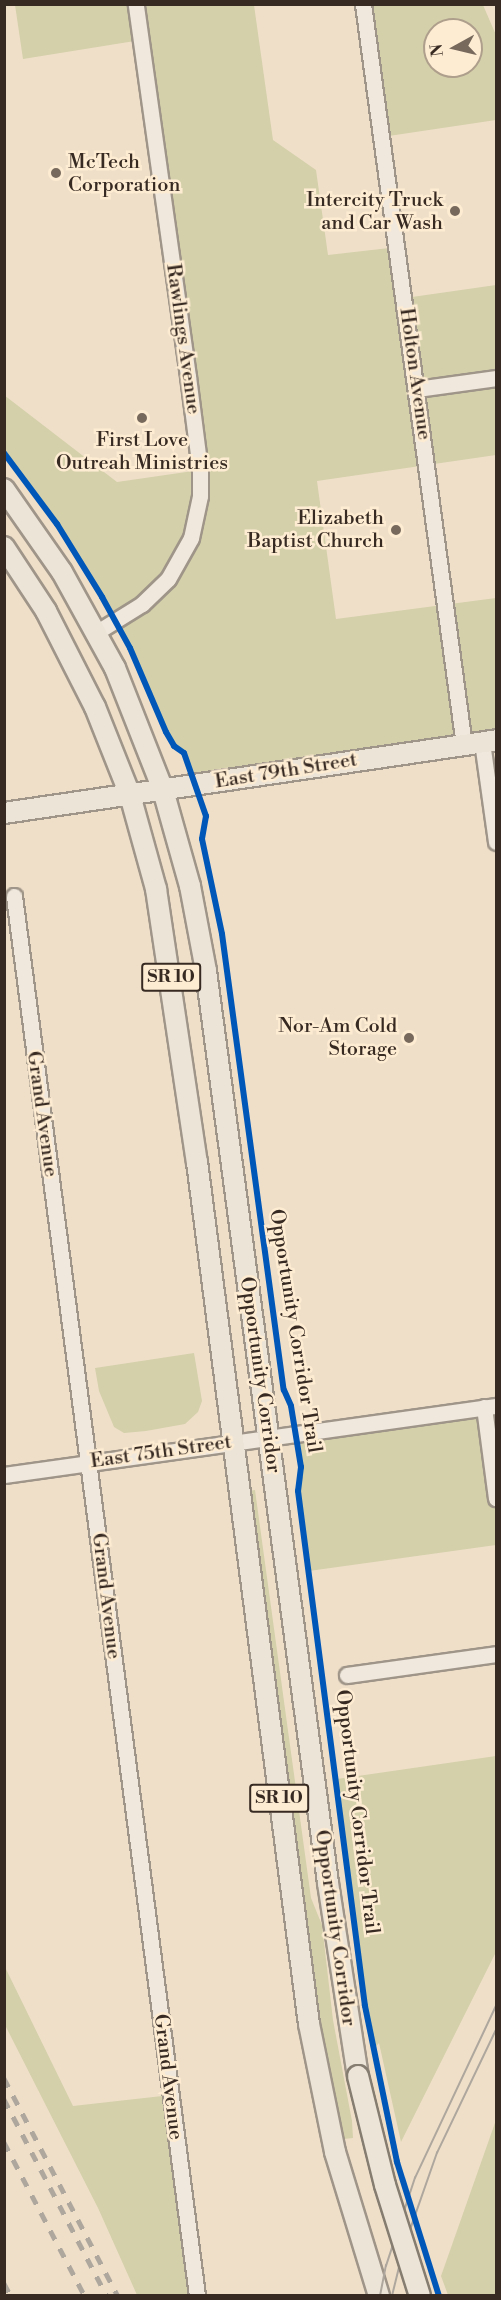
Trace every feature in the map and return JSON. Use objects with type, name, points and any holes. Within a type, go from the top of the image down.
[{"type":"main road","name":"Opportunity Corridor","points":[[4,489],[48,550],[97,632],[138,722],[163,790],[186,870],[206,971],[328,1883],[358,2076],[385,2185],[420,2295]]},
{"type":"main road","name":"Opportunity Corridor","points":[[4,547],[72,658],[103,724],[130,795],[150,864],[166,946],[234,1442],[305,1996],[324,2105],[335,2151],[379,2295]]},
{"type":"main road","name":"East 79th Street","points":[[4,813],[481,742]]},
{"type":"street","name":"Rawlings Avenue","points":[[97,632],[142,604],[168,579],[191,538],[201,496],[200,470],[188,376],[136,4]]},
{"type":"street","name":"Holton Avenue","points":[[363,4],[417,390],[481,742],[496,842]]},
{"type":"street","points":[[417,390],[496,378]]},
{"type":"street","name":"Grand Avenue","points":[[14,896],[197,2295]]},
{"type":"street","points":[[490,1407],[496,1498]]},
{"type":"street","name":"East 75th Street","points":[[4,1475],[490,1407]]},
{"type":"street","points":[[347,1675],[496,1654]]},
{"type":"shaded area","points":[[15,5],[254,5],[273,140],[316,170],[328,255],[398,247],[405,298],[496,285],[496,455],[317,481],[336,619],[496,598],[496,740],[195,785],[184,754],[174,746],[166,732],[130,648],[102,597],[57,524],[5,453],[4,395],[117,482],[200,470],[141,40],[23,59]]},
{"type":"shaded area","points":[[363,5],[483,5],[496,35],[496,120],[382,137]]},
{"type":"shaded area","points":[[194,1353],[202,1401],[198,1412],[185,1424],[146,1431],[124,1433],[114,1427],[99,1391],[95,1368]]},
{"type":"shaded area","points":[[484,1407],[496,1498],[496,1545],[309,1571],[298,1491],[301,1467],[295,1433]]},
{"type":"shaded area","points":[[255,1490],[311,1898],[322,1925],[333,2020],[352,2121],[353,2138],[344,2139],[320,2038],[249,1491]]},
{"type":"shaded area","points":[[496,1756],[496,1952],[401,2142],[379,2043],[373,2050],[369,2029],[337,1779]]},
{"type":"shaded area","points":[[4,1965],[73,2106],[171,2095],[197,2295],[137,2295],[98,2208],[5,2025]]},
{"type":"shaded area","points":[[496,2120],[496,2295],[448,2295],[441,2276]]},
{"type":"tram line","points":[[380,2296],[386,2266],[415,2178],[496,2006]]},
{"type":"tram line","points":[[392,2296],[404,2247],[437,2153],[496,2030]]},
{"type":"railway","points":[[4,2078],[118,2296]]},
{"type":"railway","points":[[4,2099],[107,2296]]},
{"type":"railway","points":[[4,2142],[85,2296]]},
{"type":"railway","points":[[4,2283],[11,2296]]},
{"type":"cycle path","name":"Opportunity Corridor Trail","points":[[4,453],[57,524],[102,597],[130,648],[166,732],[174,746],[184,753],[206,816],[202,839],[222,934],[284,1390],[291,1406],[301,1467],[298,1491],[365,2006],[397,2162],[439,2296]]},
{"type":"place","name":"McTech Corporation","points":[[56,173]]},
{"type":"place","name":"Intercity Truck and Car Wash","points":[[455,211]]},
{"type":"place","name":"First Love Outreah Ministries","points":[[142,418]]},
{"type":"place","name":"Elizabeth Baptist Church","points":[[396,530]]},
{"type":"place","name":"Nor-Am Cold Storage","points":[[409,1038]]}]
